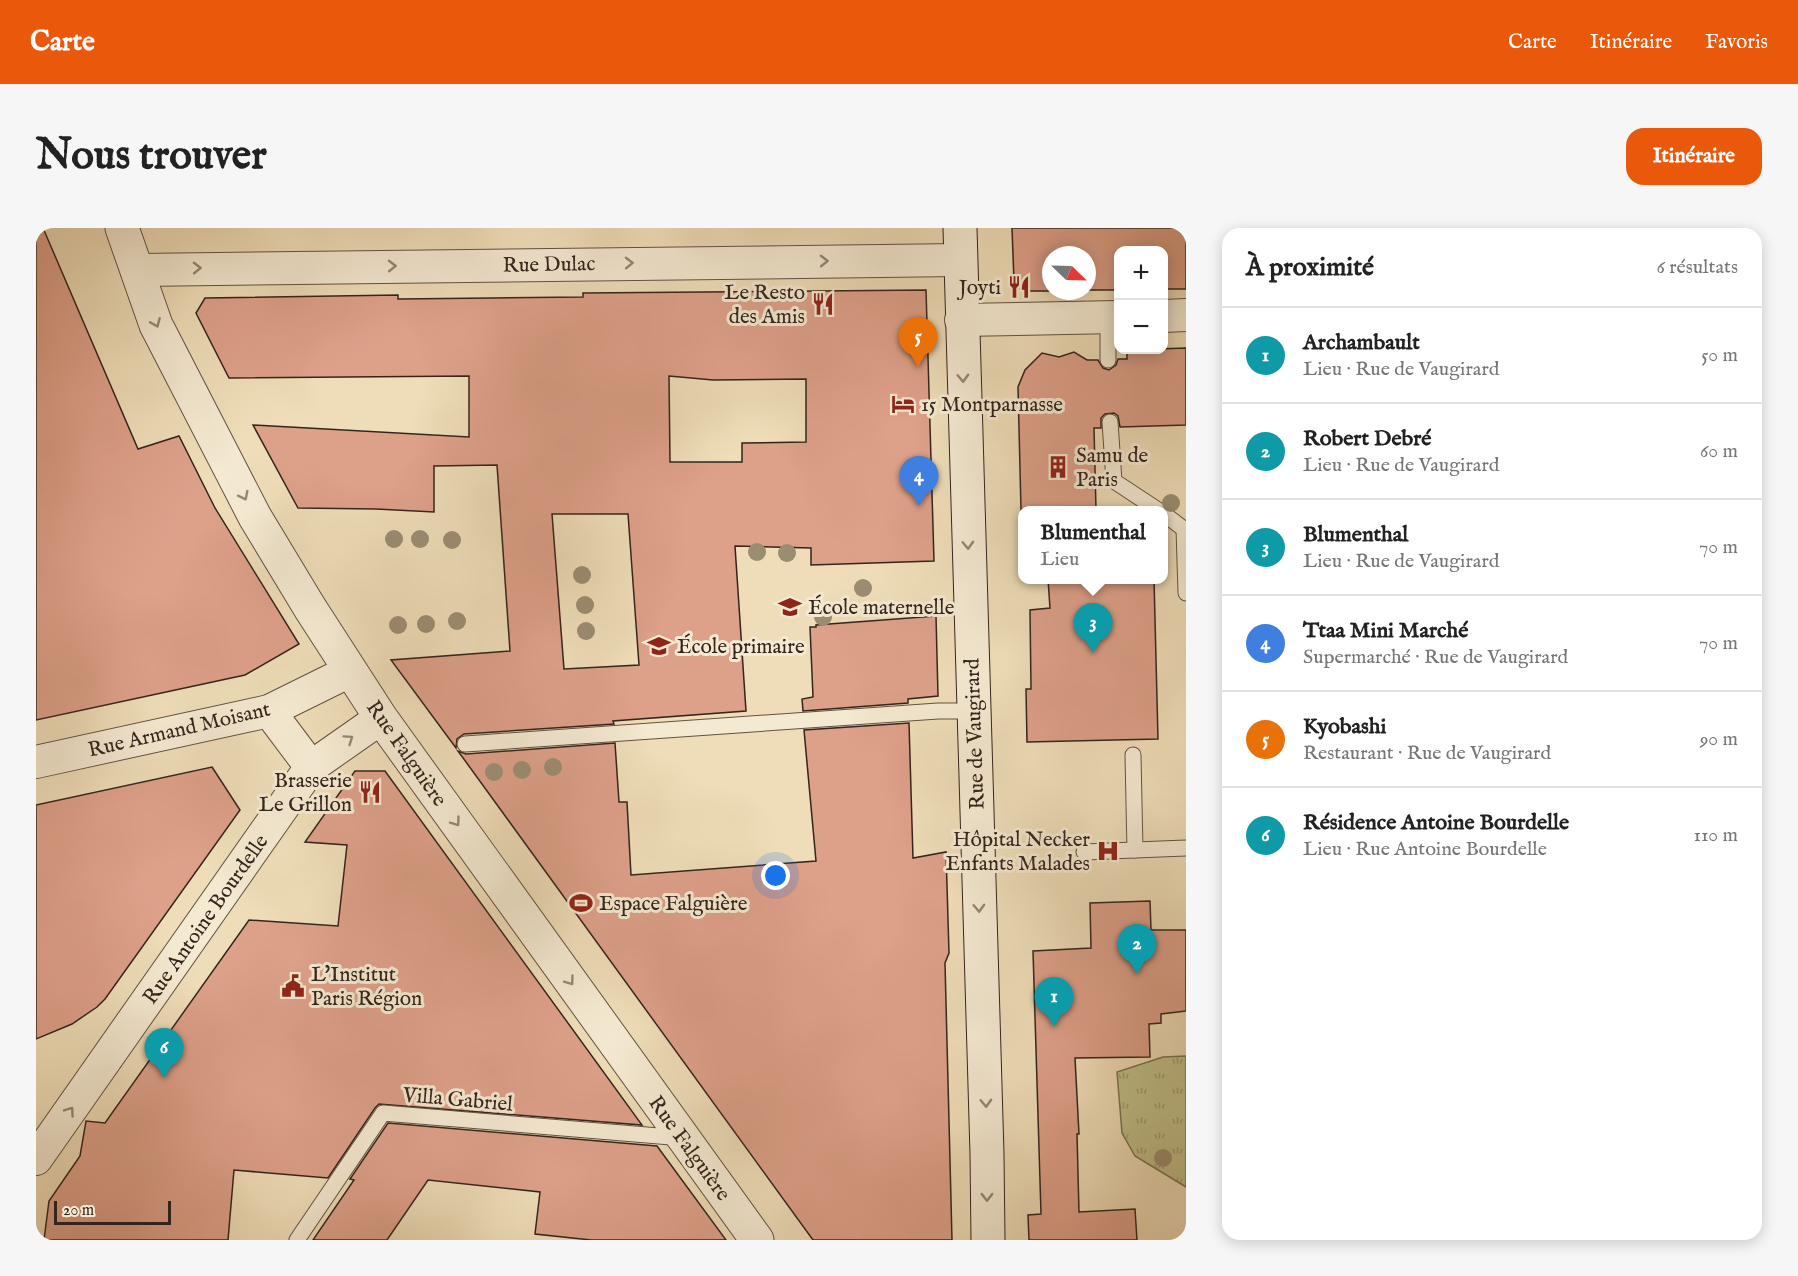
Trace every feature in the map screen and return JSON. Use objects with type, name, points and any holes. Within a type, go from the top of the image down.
[{"type":"street","name":"Rue Falguière","points":[[122,228],[156,325],[255,518],[350,671],[381,718],[757,1240]]},
{"type":"street","name":"Rue Dulac","points":[[138,270],[960,244]]},
{"type":"street","name":"Rue de Vaugirard","points":[[960,244],[987,1131],[988,1240]]},
{"type":"street","points":[[1168,316],[1186,315]]},
{"type":"street","points":[[962,320],[1113,317]]},
{"type":"street","name":"Rue Armand Moisant","points":[[36,762],[269,711],[350,671]]},
{"type":"street","points":[[269,711],[311,767]]},
{"type":"street","name":"Rue Antoine Bourdelle","points":[[36,1159],[311,767],[381,718]]},
{"type":"lane","points":[[1108,360],[1113,317]]},
{"type":"lane","points":[[1110,422],[1114,481],[1152,506]]},
{"type":"lane","points":[[1168,517],[1185,528],[1186,593]]},
{"type":"lane","points":[[465,744],[926,712],[974,711]]},
{"type":"lane","points":[[1133,755],[1135,850]]},
{"type":"lane","points":[[1083,852],[1186,848]]},
{"type":"lane","name":"Villa Gabriel","points":[[297,1240],[383,1113],[683,1138]]},
{"type":"green space","points":[[1186,1056],[1186,1187],[1135,1156],[1122,1133],[1117,1072],[1163,1057]]},
{"type":"building","points":[[36,228],[43,228],[138,449],[179,436],[215,508],[299,644],[245,675],[36,720]]},
{"type":"building","points":[[1012,228],[1186,228],[1186,289],[1168,289],[1168,246],[1114,246],[1114,290],[1096,290],[1096,246],[1042,246],[1042,291],[1023,291],[1014,282]]},
{"type":"building","points":[[926,290],[934,561],[811,565],[811,548],[735,546],[746,711],[613,721],[614,724],[464,734],[457,739],[456,748],[391,660],[510,651],[497,465],[434,466],[434,512],[298,508],[253,425],[469,437],[469,376],[229,378],[196,313],[205,298],[398,295],[398,299],[583,297],[583,293]],"holes":[[[669,376],[713,380],[806,379],[806,442],[742,443],[742,462],[670,462]],[[552,514],[628,514],[639,665],[564,669]]]},
{"type":"building","name":"Samu de Paris","points":[[1186,348],[1186,425],[1120,427],[1118,416],[1114,413],[1105,414],[1101,418],[1101,428],[1094,428],[1096,506],[1021,506],[1018,387],[1025,370],[1042,353],[1059,357],[1074,352],[1087,360],[1098,360],[1103,368],[1109,370],[1116,365],[1118,359],[1127,359],[1127,354],[1168,354],[1168,349]]},
{"type":"building","points":[[1048,584],[1154,584],[1158,739],[1027,742],[1026,689],[1031,689],[1030,610],[1050,608]]},
{"type":"building","points":[[936,616],[938,696],[908,699],[908,703],[803,711],[802,699],[813,697],[810,627]]},
{"type":"building","points":[[909,723],[913,858],[946,852],[949,953],[945,963],[952,1240],[813,1240],[458,751],[466,754],[615,743],[619,802],[627,802],[631,875],[816,861],[804,730]]},
{"type":"building","points":[[212,767],[240,810],[105,999],[72,1024],[36,1039],[36,805]]},
{"type":"building","points":[[355,771],[385,771],[642,1125],[379,1104],[328,1178],[234,1170],[228,1240],[44,1240],[49,1201],[80,1156],[86,1121],[105,1123],[249,920],[338,926],[347,845],[305,842]]},
{"type":"building","points":[[1150,901],[1151,930],[1186,930],[1186,1011],[1161,1014],[1161,1023],[1149,1024],[1150,1057],[1075,1058],[1079,1134],[1077,1134],[1079,1212],[1135,1209],[1137,1240],[1029,1240],[1028,1215],[1041,1214],[1033,951],[1091,948],[1090,903]]},
{"type":"building","points":[[388,1123],[657,1146],[726,1240],[591,1240],[535,1234],[540,1192],[428,1180],[387,1240],[313,1240],[354,1180],[350,1179]]},
{"type":"place","name":"Joyti","points":[[1019,287]]},
{"type":"place","name":"Le Resto des Amis","points":[[823,304]]},
{"type":"place","name":"Kyobashi","points":[[918,367]]},
{"type":"place","name":"15 Montparnasse","points":[[903,404]]},
{"type":"place","name":"Samu de Paris","points":[[1058,467]]},
{"type":"place","name":"Ttaa Mini Marché","points":[[919,506]]},
{"type":"place","name":"École maternelle","points":[[790,607]]},
{"type":"place","name":"École primaire","points":[[659,646]]},
{"type":"place","name":"Blumenthal","points":[[1093,653]]},
{"type":"place","name":"Brasserie Le Grillon","points":[[370,792]]},
{"type":"place","name":"Hôpital Necker Enfants Malades","points":[[1108,851]]},
{"type":"place","name":"Espace Falguière","points":[[581,903]]},
{"type":"place","name":"Robert Debré","points":[[1137,974]]},
{"type":"place","name":"L'Institut Paris Région","points":[[293,986]]},
{"type":"place","name":"Archambault","points":[[1054,1027]]},
{"type":"place","name":"Résidence Antoine Bourdelle","points":[[164,1078]]}]
